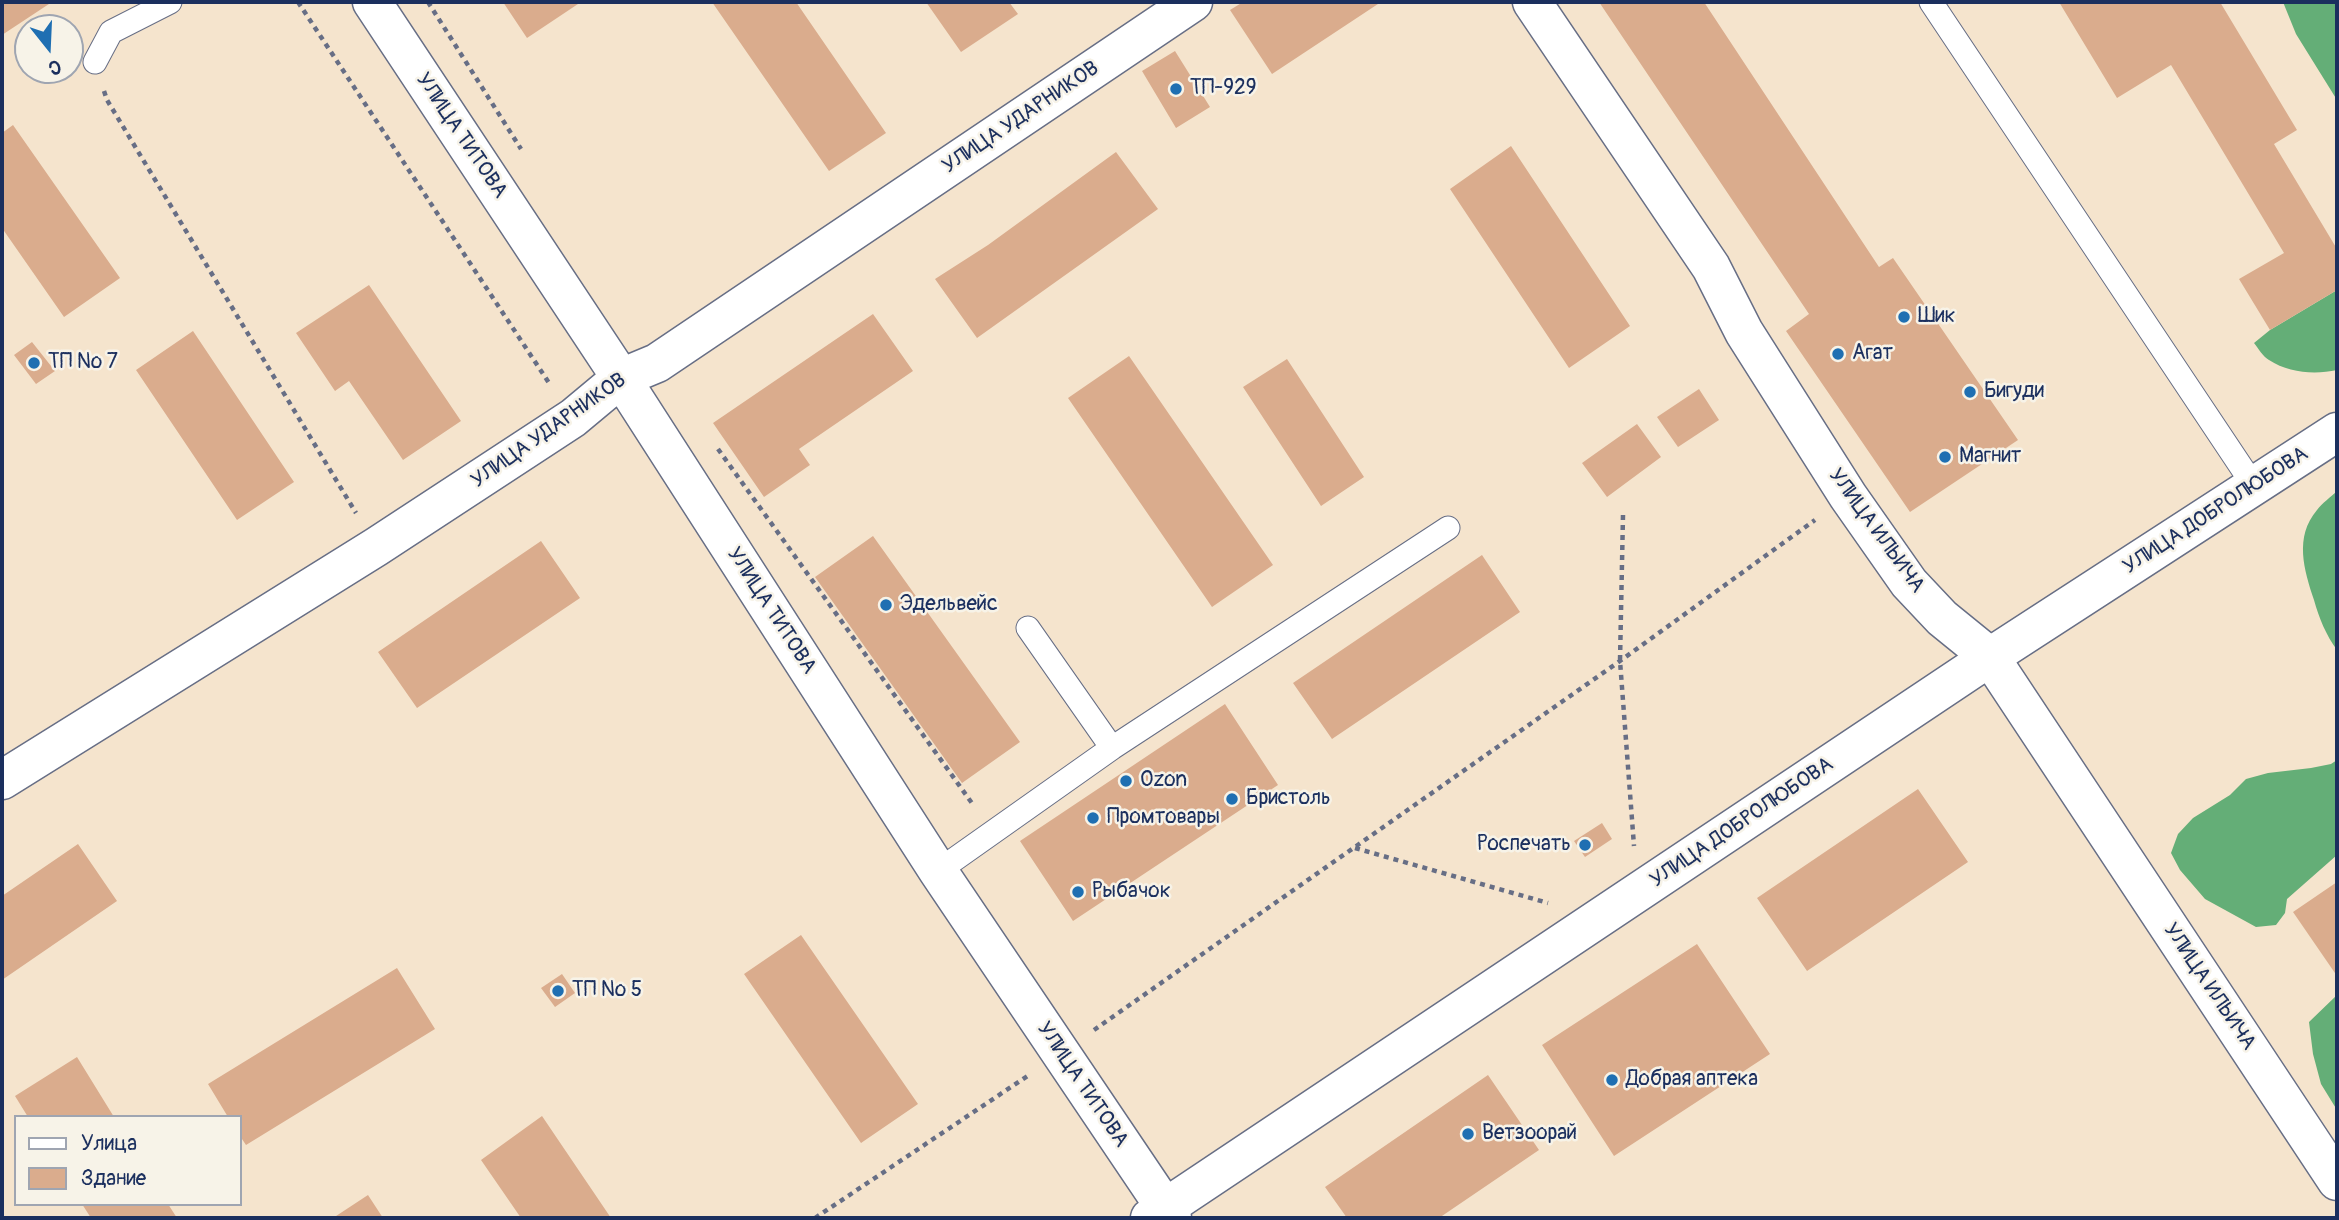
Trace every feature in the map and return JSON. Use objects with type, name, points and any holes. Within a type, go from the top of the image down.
[{"type":"street","name":"УЛИЦА ТИТОВА","points":[[372,2],[621,378],[1163,1215]]},
{"type":"street","name":"УЛИЦА УДАРНИКОВ","points":[[2,780],[376,547],[573,418],[621,378],[657,363],[1193,2]]},
{"type":"street","name":"УЛИЦА ИЛЬИЧА","points":[[1532,2],[1711,267],[1744,332],[1848,496],[1909,583],[1942,618],[1990,657],[2337,1181]]},
{"type":"street","name":"УЛИЦА ДОБРОЛЮБОВА","points":[[1163,1215],[1990,657],[2337,432]]},
{"type":"lane","points":[[95,62],[111,32],[170,2]]},
{"type":"lane","points":[[1931,2],[2254,486]]},
{"type":"lane","points":[[938,871],[1112,748],[1448,528]]},
{"type":"lane","points":[[1028,628],[1112,748]]},
{"type":"path","points":[[298,2],[573,418]]},
{"type":"path","points":[[428,2],[524,153]]},
{"type":"path","points":[[95,62],[107,100],[376,547]]},
{"type":"path","points":[[713,442],[992,832]]},
{"type":"path","points":[[815,1218],[1061,1054],[1620,661],[1848,496]]},
{"type":"path","points":[[1623,515],[1620,661],[1634,854]]},
{"type":"path","points":[[1354,847],[1558,906]]},
{"type":"green space","points":[[2283,2],[2337,2],[2337,100],[2296,34]]},
{"type":"green space","points":[[2337,290],[2337,370],[2294,370],[2263,355],[2254,343],[2270,330]]},
{"type":"green space","points":[[2337,491],[2337,650],[2318,613],[2304,565],[2303,542],[2310,520],[2319,507]]},
{"type":"green space","points":[[2337,760],[2337,855],[2287,899],[2285,913],[2276,925],[2256,927],[2205,899],[2180,870],[2171,853],[2178,834],[2193,818],[2230,795],[2246,779],[2331,764]]},
{"type":"green space","points":[[2337,995],[2337,1110],[2321,1084],[2313,1054],[2309,1022]]},
{"type":"building","points":[[2,2],[52,2],[34,14],[14,14],[14,27],[2,35]]},
{"type":"building","points":[[503,2],[581,2],[527,38]]},
{"type":"building","points":[[712,2],[796,2],[886,133],[829,171]]},
{"type":"building","points":[[926,2],[1009,2],[1018,14],[961,52]]},
{"type":"building","points":[[1243,2],[1381,2],[1272,74],[1230,10]]},
{"type":"building","points":[[1599,2],[1704,2],[1879,267],[1893,258],[2018,440],[1910,512],[1786,331],[1809,314]]},
{"type":"building","points":[[2059,2],[2220,2],[2297,130],[2274,144],[2337,249],[2337,290],[2270,330],[2239,279],[2284,253],[2171,65],[2117,98]]},
{"type":"building","name":"ТП-929","points":[[1175,51],[1210,107],[1176,128],[1142,71]]},
{"type":"building","points":[[13,125],[120,278],[64,317],[2,228],[2,133]]},
{"type":"building","points":[[1511,146],[1630,326],[1569,368],[1450,189]]},
{"type":"building","points":[[1116,152],[1158,209],[977,338],[935,279],[988,245]]},
{"type":"building","points":[[369,285],[461,421],[403,460],[349,381],[335,391],[296,333]]},
{"type":"building","points":[[873,314],[913,371],[799,449],[810,465],[764,497],[713,423]]},
{"type":"building","points":[[193,331],[294,482],[237,520],[136,370]]},
{"type":"building","name":"ТП № 7","points":[[32,342],[55,371],[36,384],[14,355]]},
{"type":"building","points":[[1129,356],[1273,565],[1212,607],[1068,398]]},
{"type":"building","points":[[1287,359],[1364,477],[1321,506],[1243,387]]},
{"type":"building","points":[[1699,389],[1719,420],[1678,447],[1657,417]]},
{"type":"building","points":[[1637,424],[1661,457],[1607,497],[1582,463]]},
{"type":"building","points":[[873,536],[1020,742],[962,783],[815,577]]},
{"type":"building","points":[[541,541],[580,598],[417,708],[378,652]]},
{"type":"building","points":[[1482,555],[1520,612],[1332,739],[1293,683]]},
{"type":"building","points":[[1225,704],[1278,785],[1073,921],[1020,841]]},
{"type":"building","points":[[1918,789],[1968,862],[1807,971],[1757,898]]},
{"type":"building","points":[[1602,823],[1612,839],[1585,857],[1574,841]]},
{"type":"building","points":[[78,844],[117,901],[2,980],[2,896]]},
{"type":"building","points":[[2337,882],[2337,976],[2293,912]]},
{"type":"building","points":[[801,935],[918,1104],[861,1143],[744,974]]},
{"type":"building","points":[[1697,944],[1770,1054],[1614,1156],[1542,1045]]},
{"type":"building","points":[[397,968],[435,1029],[246,1145],[242,1139],[242,1115],[227,1115],[208,1084]]},
{"type":"building","name":"ТП № 5","points":[[562,974],[575,993],[555,1007],[541,988]]},
{"type":"building","points":[[77,1057],[113,1115],[27,1115],[15,1096]]},
{"type":"building","points":[[1488,1075],[1539,1150],[1439,1218],[1347,1218],[1325,1187]]},
{"type":"building","points":[[542,1116],[611,1218],[521,1218],[481,1160]]},
{"type":"building","points":[[368,1195],[383,1218],[333,1218]]},
{"type":"building","points":[[83,1206],[169,1206],[177,1218],[91,1218]]},
{"type":"place","name":"ТП-929","points":[[1176,89]]},
{"type":"place","name":"Шик","points":[[1904,317]]},
{"type":"place","name":"Агат","points":[[1838,354]]},
{"type":"place","name":"ТП № 7","points":[[34,363]]},
{"type":"place","name":"Бигуди","points":[[1970,392]]},
{"type":"place","name":"Магнит","points":[[1945,457]]},
{"type":"place","name":"Эдельвейс","points":[[886,605]]},
{"type":"place","name":"Ozon","points":[[1126,781]]},
{"type":"place","name":"Бристоль","points":[[1232,799]]},
{"type":"place","name":"Промтовары","points":[[1093,818]]},
{"type":"place","name":"Роспечать","points":[[1585,845]]},
{"type":"place","name":"Рыбачок","points":[[1078,892]]},
{"type":"place","name":"ТП № 5","points":[[558,991]]},
{"type":"place","name":"Добрая аптека","points":[[1612,1080]]},
{"type":"place","name":"Ветзоорай","points":[[1468,1134]]}]
